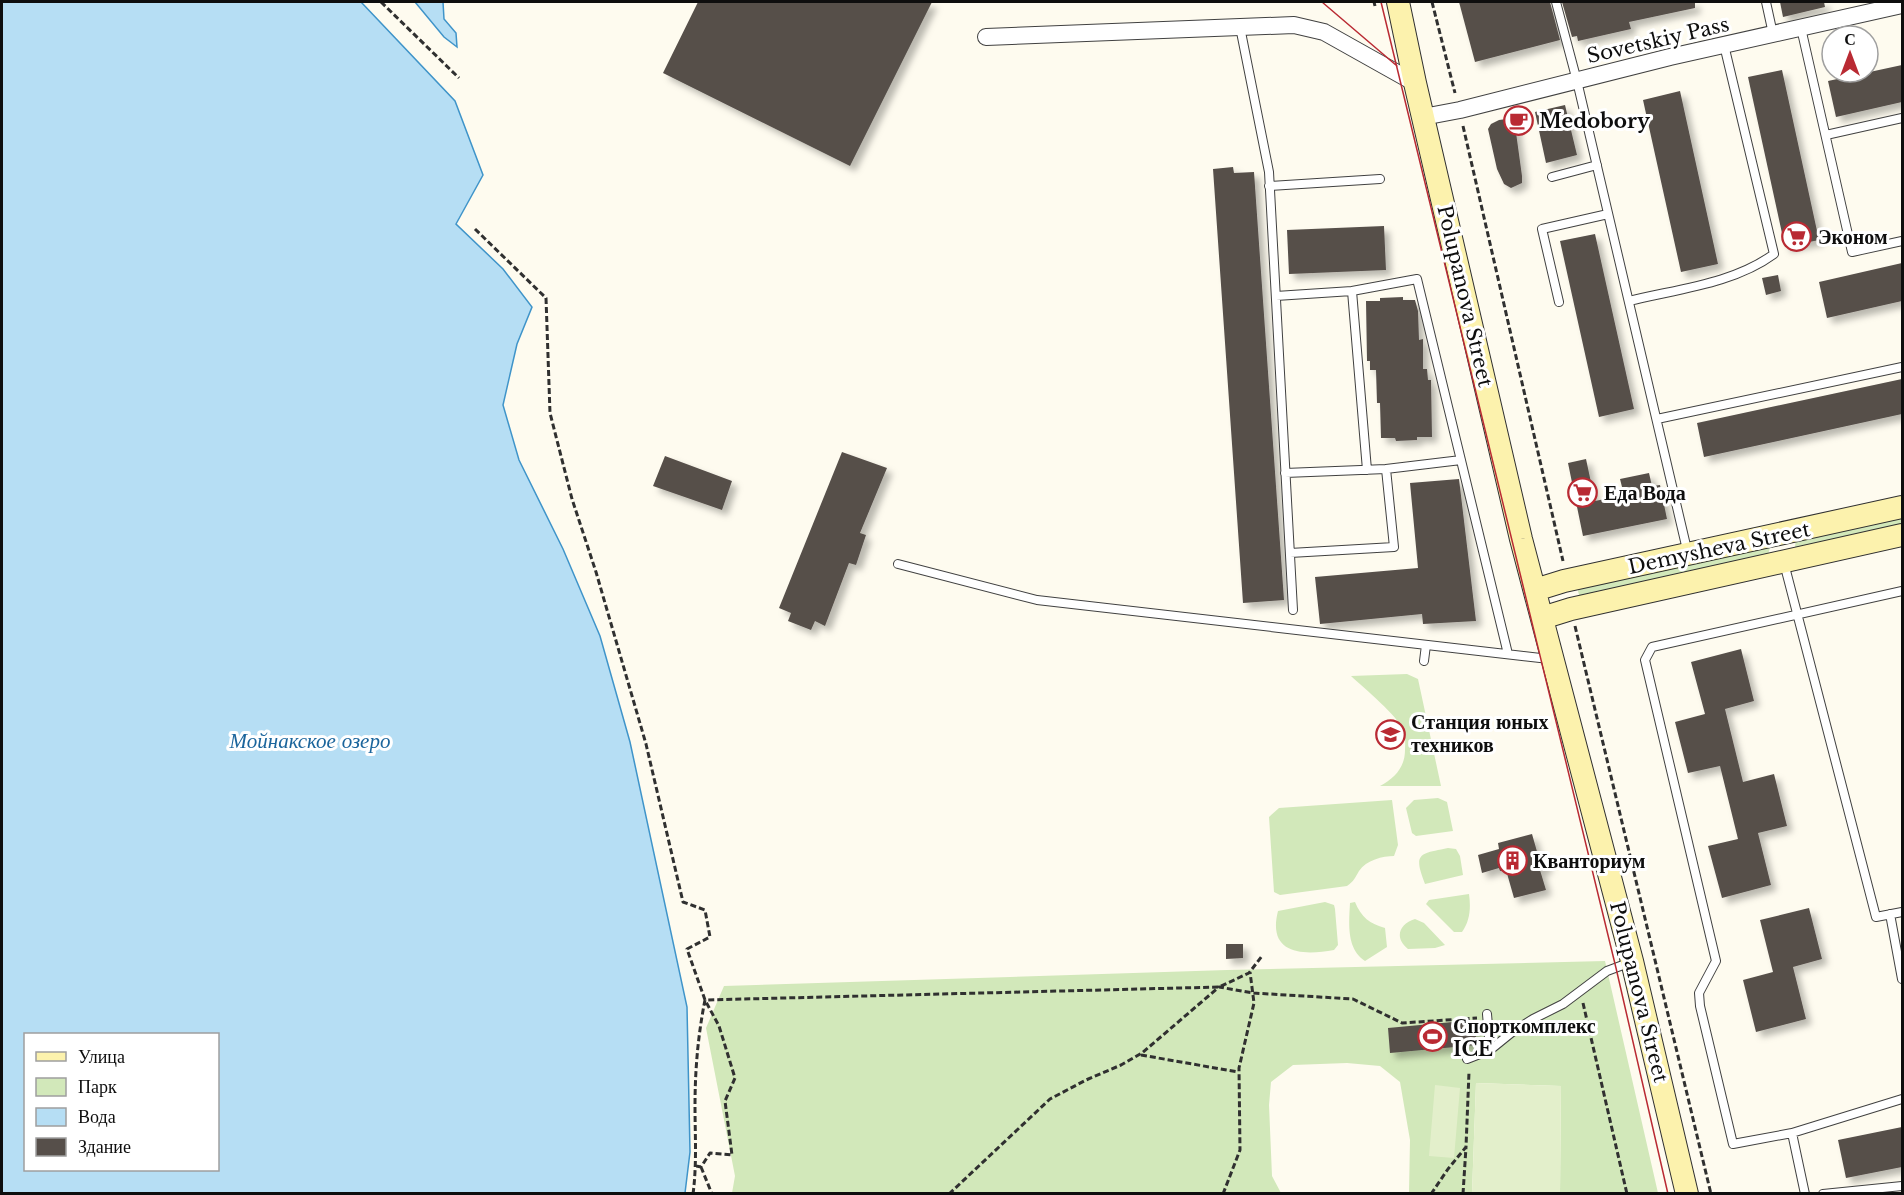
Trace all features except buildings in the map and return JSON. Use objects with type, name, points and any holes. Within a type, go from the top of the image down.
[{"type":"street","name":"Polupanova Street","points":[[1398,2],[1521,539],[1632,962],[1687,1194]]},
{"type":"street","name":"Sovetskiy Pass","points":[[1423,117],[1902,5]]},
{"type":"street","points":[[986,37],[1294,25],[1324,32],[1415,83]]},
{"type":"street","name":"Demysheva Street","points":[[1535,590],[1564,581],[1902,507]]},
{"type":"street","points":[[1779,535],[1784,561]]},
{"type":"street","name":"Demysheva Street","points":[[1542,618],[1571,609],[1902,535]]},
{"type":"lane","points":[[1556,2],[1577,81],[1688,555]]},
{"type":"lane","points":[[1766,2],[1773,34]]},
{"type":"lane","points":[[1240,27],[1269,172],[1293,610]]},
{"type":"lane","points":[[1801,28],[1852,252],[1902,241]]},
{"type":"lane","points":[[1629,301],[1729,277],[1760,264],[1774,254],[1724,45]]},
{"type":"lane","points":[[1826,135],[1902,118]]},
{"type":"lane","points":[[1552,177],[1597,165]]},
{"type":"lane","points":[[1269,186],[1380,179]]},
{"type":"lane","points":[[1559,302],[1542,230],[1608,214]]},
{"type":"lane","points":[[1276,296],[1352,291],[1417,279],[1508,654]]},
{"type":"lane","points":[[1352,291],[1367,470]]},
{"type":"lane","points":[[1657,419],[1902,367]]},
{"type":"lane","points":[[1285,472],[1386,469],[1461,460]]},
{"type":"lane","points":[[1290,553],[1394,547],[1386,469]]},
{"type":"lane","points":[[1784,561],[1876,917],[1902,912]]},
{"type":"lane","points":[[898,564],[1037,600],[1546,657],[1552,660]]},
{"type":"lane","points":[[1902,591],[1652,647],[1645,660],[1716,961],[1699,993],[1700,1006],[1733,1144],[1792,1134],[1902,1099]]},
{"type":"lane","points":[[1424,661],[1426,645]]},
{"type":"lane","points":[[1890,914],[1902,979]]},
{"type":"lane","points":[[1467,1059],[1490,1050],[1533,1018],[1563,1004],[1607,971],[1632,962]]},
{"type":"lane","points":[[1487,1015],[1490,1050]]},
{"type":"lane","points":[[1792,1134],[1805,1194]]},
{"type":"lane","points":[[1823,1194],[1902,1186]]},
{"type":"path","points":[[381,2],[395,13],[459,78]]},
{"type":"path","points":[[475,229],[546,298],[550,413],[572,500],[596,572],[646,744],[683,902],[705,910],[710,937],[687,950],[705,1000],[719,1026],[735,1078],[725,1101],[732,1155],[710,1153],[701,1167]]},
{"type":"path","points":[[950,1194],[1050,1099],[1140,1054],[1219,987],[1250,972],[1262,956]]},
{"type":"path","points":[[1223,1194],[1240,1150],[1239,1072],[1254,1003],[1250,972]]},
{"type":"path","points":[[705,1000],[1219,987],[1253,993],[1353,999],[1402,1023],[1487,1015]]},
{"type":"path","points":[[693,1194],[696,1166],[697,1045],[705,1000]]},
{"type":"path","points":[[1583,1003],[1628,1194]]},
{"type":"path","points":[[1463,1194],[1469,1071],[1490,1050]]},
{"type":"path","points":[[1140,1054],[1239,1072]]},
{"type":"path","points":[[1431,1194],[1466,1147]]},
{"type":"path","points":[[696,1166],[701,1167]]},
{"type":"path","points":[[701,1167],[712,1194]]},
{"type":"green space","points":[[1902,514],[1902,525],[1799,549],[1795,547],[1796,538]]},
{"type":"green space","points":[[1770,547],[1768,555],[1588,595],[1579,595],[1578,591],[1579,587]]},
{"type":"green space","points":[[1407,674],[1418,679],[1441,786],[1380,786],[1395,776],[1401,767],[1405,756],[1405,733],[1388,710],[1351,676]]},
{"type":"green space","points":[[1438,798],[1447,802],[1453,831],[1416,836],[1412,833],[1406,808],[1414,800]]},
{"type":"green space","points":[[1392,800],[1398,845],[1394,856],[1370,861],[1362,867],[1347,886],[1280,895],[1274,892],[1269,817],[1279,808]]},
{"type":"green space","points":[[1448,848],[1456,849],[1460,856],[1463,875],[1425,884],[1419,866],[1421,857],[1430,852]]},
{"type":"green space","points":[[1469,894],[1469,914],[1462,932],[1454,932],[1426,904],[1429,900]]},
{"type":"green space","points":[[1325,902],[1334,905],[1335,909],[1338,945],[1334,950],[1299,952],[1282,944],[1276,925],[1278,911]]},
{"type":"green space","points":[[1355,902],[1367,919],[1385,928],[1387,947],[1365,961],[1354,950],[1350,935],[1350,903]]},
{"type":"green space","points":[[1415,919],[1424,923],[1445,945],[1435,948],[1408,949],[1401,940],[1400,932],[1405,924]]},
{"type":"green space","points":[[1605,961],[1658,1193],[1560,1193],[1561,1086],[1476,1083],[1472,1193],[1409,1193],[1410,1140],[1400,1082],[1380,1066],[1347,1063],[1293,1065],[1271,1082],[1269,1105],[1272,1176],[1281,1193],[732,1193],[735,1176],[706,1028],[724,986]]},
{"type":"green space","points":[[1476,1083],[1561,1086],[1560,1193],[1472,1193]]},
{"type":"green space","points":[[1435,1085],[1460,1088],[1454,1158],[1429,1156]]},
{"type":"water","name":"Мойнакское озеро","points":[[2,2],[361,2],[455,101],[483,175],[456,224],[503,269],[532,307],[517,344],[503,405],[519,460],[563,549],[600,636],[630,742],[687,1007],[690,1152],[685,1193],[2,1193]]},
{"type":"water","points":[[415,2],[443,2],[444,19],[456,33],[457,47],[444,37]]},
{"type":"tram line","points":[[1322,2],[1397,66]]},
{"type":"tram line","points":[[1381,2],[1616,968],[1668,1194]]},
{"type":"place","name":"Medobory","points":[[1518,121]]},
{"type":"place","name":"Эконом","points":[[1797,237]]},
{"type":"place","name":"Еда Вода","points":[[1583,493]]},
{"type":"place","name":"Станция юных техников","points":[[1390,734]]},
{"type":"place","name":"Кванториум","points":[[1512,861]]},
{"type":"place","name":"Спорткомплекс ICE","points":[[1432,1037]]}]
